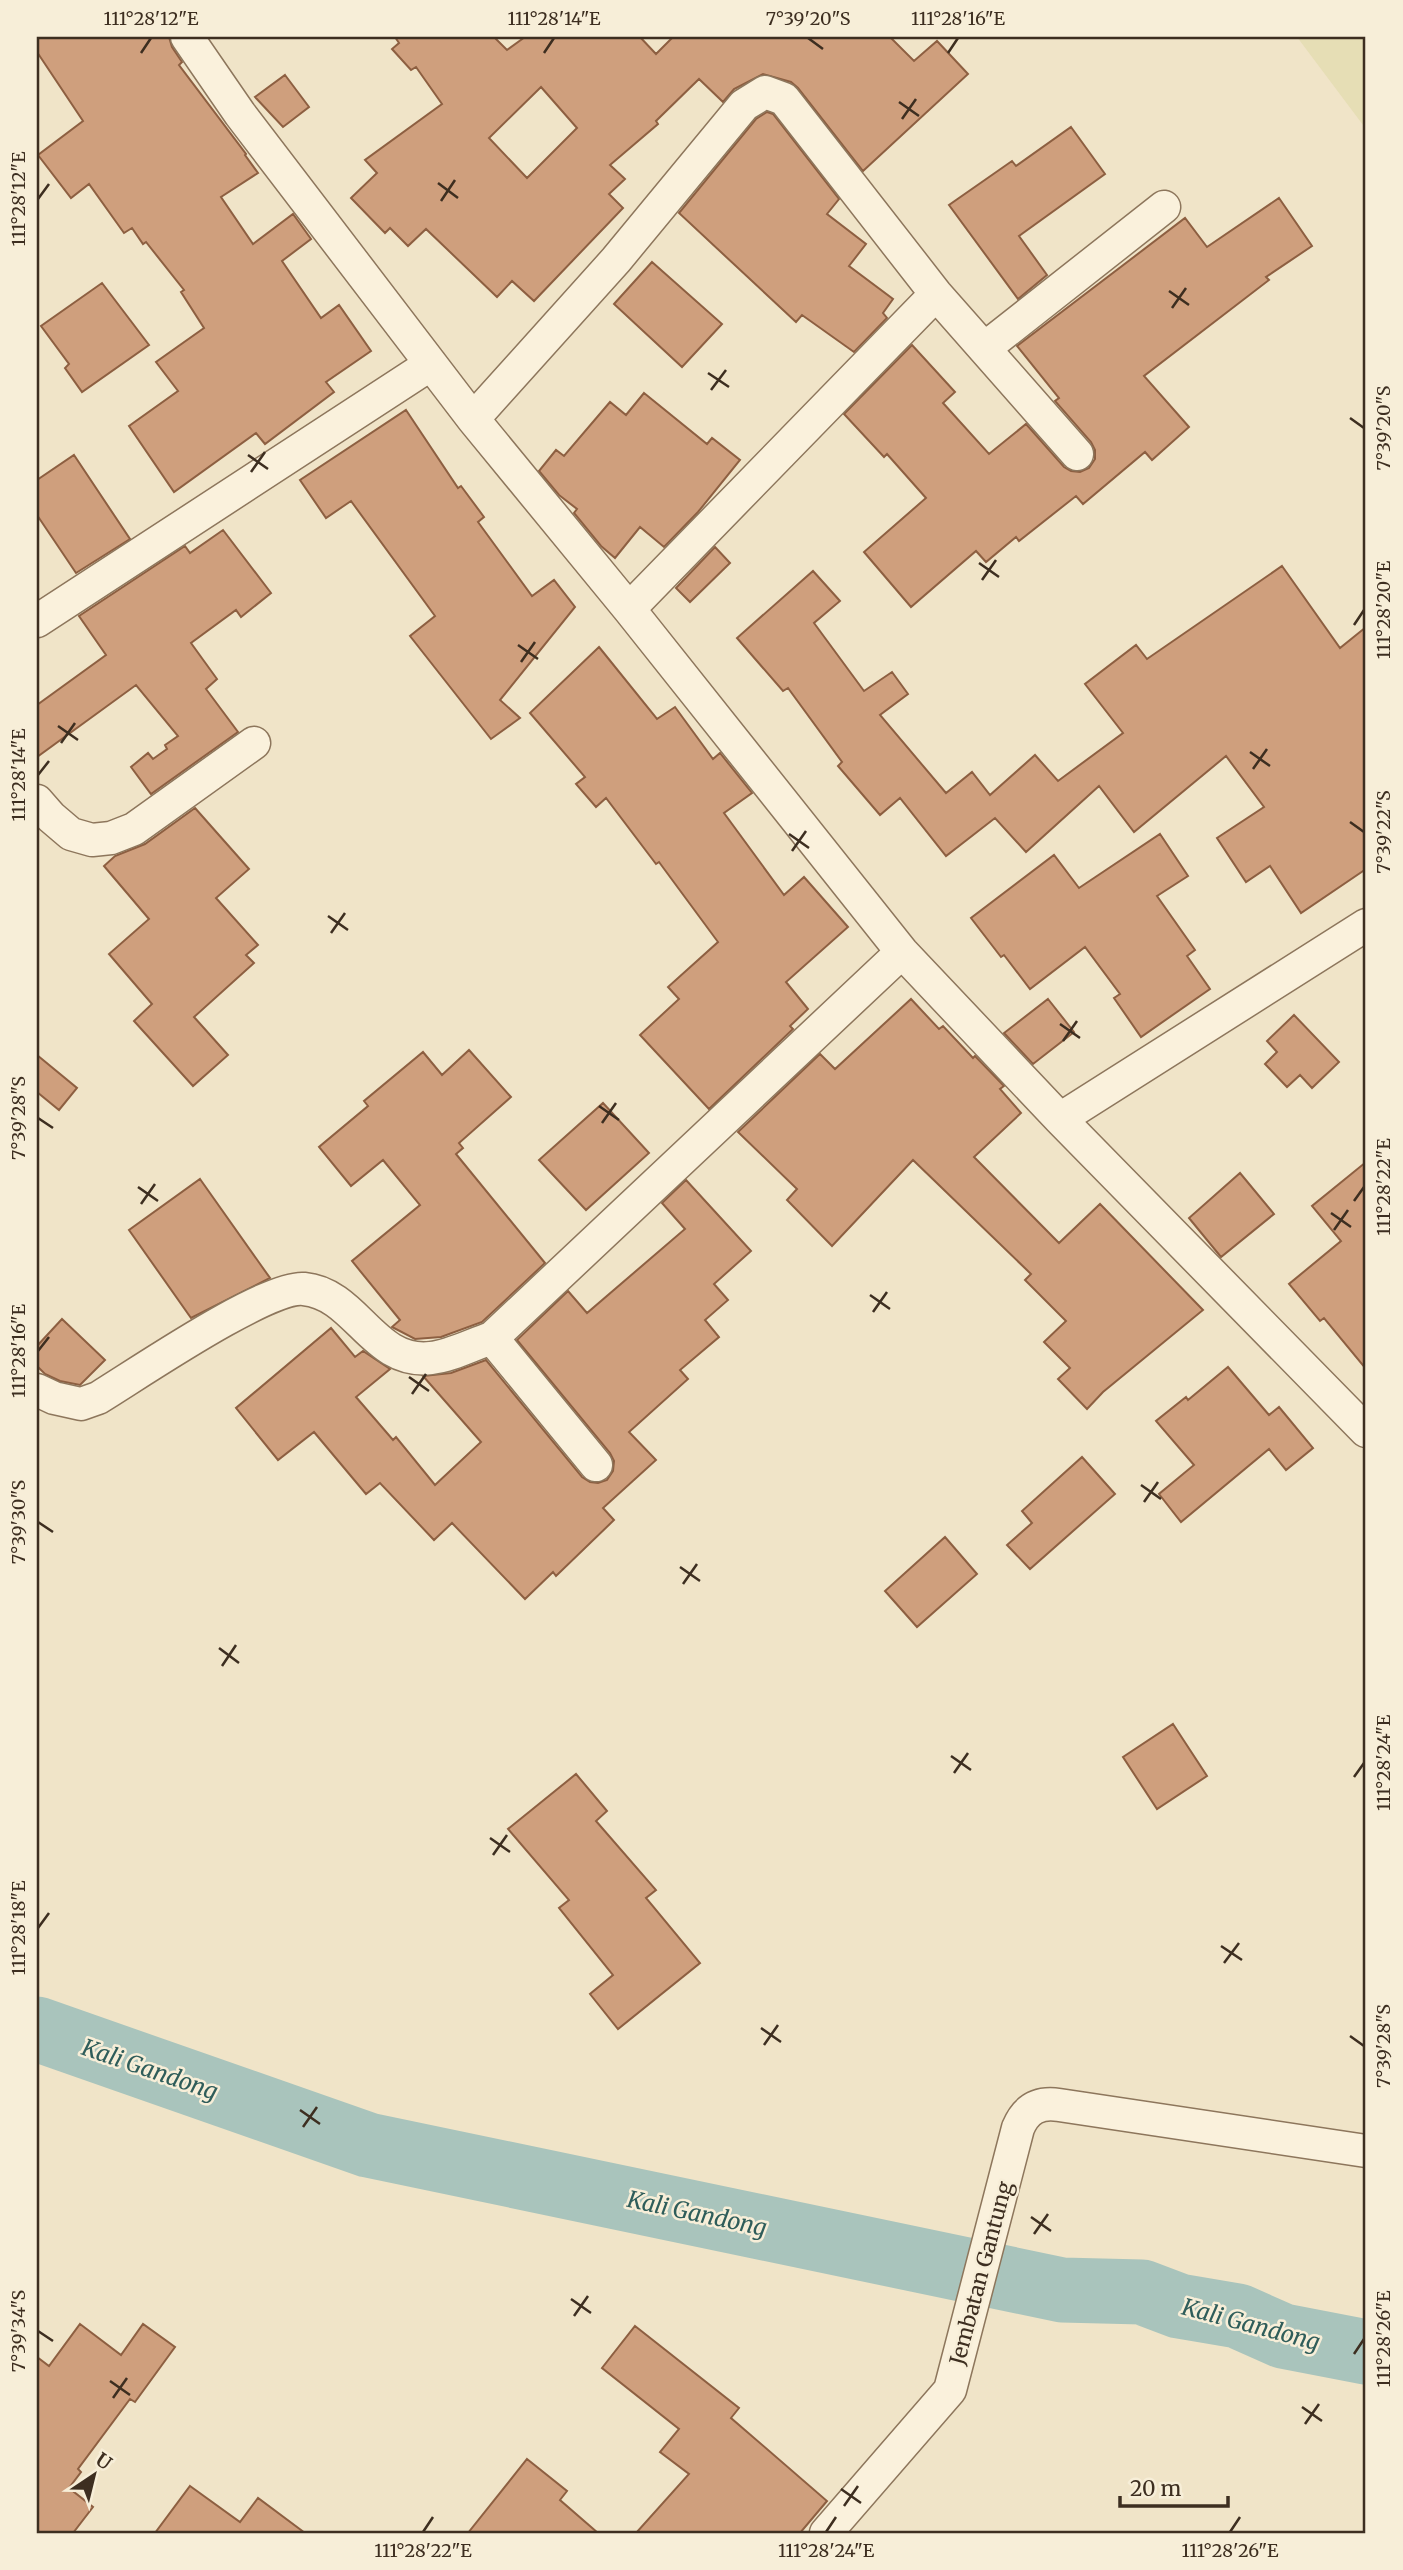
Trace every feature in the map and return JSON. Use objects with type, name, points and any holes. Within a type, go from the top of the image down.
[{"type":"street","points":[[187,37],[240,114],[473,419],[629,609],[902,952],[1060,1119],[1366,1431]]},
{"type":"street","points":[[473,419],[616,260],[744,105],[765,92],[783,99],[936,294],[1077,454]]},
{"type":"street","points":[[985,348],[1164,207]]},
{"type":"street","points":[[629,609],[936,294]]},
{"type":"street","points":[[37,621],[431,364]]},
{"type":"street","points":[[37,800],[51,817],[71,834],[92,840],[111,838],[134,829],[254,743]]},
{"type":"street","points":[[1060,1119],[1366,925]]},
{"type":"street","points":[[37,1390],[54,1398],[81,1404],[98,1398],[246,1309],[283,1291],[304,1289],[327,1295],[389,1350],[409,1357],[432,1358],[492,1338],[902,952]]},
{"type":"street","points":[[492,1338],[596,1465]]},
{"type":"street","name":"Jembatan Gantung","points":[[826,2533],[950,2390],[1018,2129],[1024,2117],[1034,2107],[1049,2104],[1366,2151]]},
{"type":"shaded area","points":[[1297,37],[1366,37],[1366,129]]},
{"type":"building","points":[[37,37],[169,37],[182,62],[179,65],[258,173],[221,197],[253,244],[293,214],[311,239],[282,261],[321,318],[339,305],[371,351],[326,382],[334,392],[265,444],[256,433],[174,492],[129,426],[178,391],[156,362],[204,328],[181,292],[184,290],[146,242],[143,244],[132,228],[124,233],[89,184],[71,198],[38,155],[83,121],[37,52]]},
{"type":"building","points":[[395,37],[494,37],[507,50],[525,37],[640,37],[656,54],[673,37],[890,37],[914,61],[937,41],[968,74],[863,171],[791,82],[763,74],[734,89],[723,102],[699,79],[656,121],[658,124],[610,165],[625,179],[609,194],[623,208],[534,301],[512,281],[497,297],[426,229],[408,246],[390,228],[385,233],[351,198],[377,173],[365,160],[442,104],[416,67],[411,70],[392,49],[399,43]],"holes":[[[541,87],[577,128],[527,178],[489,138]]]},
{"type":"building","points":[[285,75],[309,107],[283,127],[255,97]]},
{"type":"building","points":[[767,112],[773,114],[839,199],[827,214],[866,244],[849,266],[893,299],[883,313],[887,318],[854,352],[802,315],[796,322],[679,213],[756,119]]},
{"type":"building","points":[[1071,127],[1105,174],[1019,236],[1047,275],[1018,299],[949,205],[1012,161],[1016,166]]},
{"type":"building","points":[[1279,198],[1312,246],[1266,277],[1269,280],[1144,376],[1189,427],[1152,460],[1145,452],[1083,504],[1076,496],[1019,541],[1016,537],[986,562],[976,551],[911,607],[864,552],[926,498],[887,454],[884,457],[844,414],[912,345],[955,392],[943,403],[989,454],[1026,424],[1064,467],[1080,472],[1089,468],[1095,459],[1091,442],[1055,401],[1059,398],[1017,346],[1185,218],[1207,247]]},
{"type":"building","points":[[652,262],[722,324],[682,367],[614,304]]},
{"type":"building","points":[[102,283],[149,345],[82,392],[65,368],[69,364],[41,326]]},
{"type":"building","points":[[644,393],[707,444],[712,438],[740,460],[698,512],[664,547],[640,527],[615,558],[601,546],[574,513],[577,509],[559,495],[539,471],[556,450],[564,456],[610,402],[626,415]]},
{"type":"building","points":[[406,410],[458,488],[461,486],[484,517],[478,522],[532,596],[554,580],[575,607],[500,700],[520,718],[491,739],[410,636],[435,616],[351,501],[326,518],[300,480]]},
{"type":"building","points":[[74,455],[130,539],[76,573],[37,515],[37,480]]},
{"type":"building","points":[[223,530],[271,593],[241,617],[236,610],[191,643],[217,679],[206,689],[238,732],[151,794],[131,767],[148,753],[153,759],[167,749],[165,745],[178,736],[136,685],[37,757],[37,705],[106,655],[79,616],[185,546],[190,553]]},
{"type":"building","points":[[715,547],[730,563],[690,602],[676,588]]},
{"type":"building","points":[[1282,566],[1340,648],[1366,627],[1366,869],[1301,913],[1270,866],[1246,882],[1217,838],[1264,807],[1226,756],[1134,832],[1099,786],[1026,852],[995,818],[946,856],[900,798],[880,815],[838,766],[842,762],[788,688],[783,691],[737,638],[813,571],[840,601],[814,623],[864,691],[892,672],[908,694],[880,715],[946,793],[972,772],[990,795],[1035,755],[1058,781],[1123,733],[1085,684],[1136,645],[1147,659]]},
{"type":"building","points":[[599,647],[657,719],[675,707],[713,759],[720,753],[752,793],[724,813],[784,895],[804,877],[848,927],[786,982],[808,1009],[790,1026],[793,1029],[709,1109],[640,1035],[679,999],[668,987],[718,942],[659,862],[656,864],[606,798],[596,807],[576,784],[585,777],[530,713]]},
{"type":"building","points":[[195,808],[249,869],[216,898],[258,945],[246,955],[254,963],[194,1017],[228,1055],[193,1086],[134,1021],[152,1004],[109,954],[149,919],[104,866],[115,856],[145,844]]},
{"type":"building","points":[[1160,834],[1188,876],[1157,896],[1195,950],[1187,956],[1210,989],[1141,1037],[1114,998],[1120,994],[1085,947],[1030,989],[971,918],[1054,855],[1079,888]]},
{"type":"building","points":[[911,999],[939,1029],[943,1026],[1004,1086],[1000,1089],[1021,1113],[974,1157],[1059,1243],[1100,1204],[1203,1310],[1103,1392],[1087,1409],[1058,1379],[1070,1368],[1044,1342],[1066,1321],[1025,1280],[1031,1274],[913,1160],[832,1246],[787,1200],[797,1189],[738,1132],[820,1054],[835,1069]]},
{"type":"building","points":[[1048,999],[1074,1032],[1033,1064],[1004,1033]]},
{"type":"building","points":[[1294,1015],[1339,1062],[1312,1088],[1300,1075],[1287,1087],[1265,1064],[1277,1052],[1267,1041]]},
{"type":"building","points":[[469,1050],[511,1097],[459,1143],[463,1148],[456,1154],[545,1263],[482,1322],[441,1337],[415,1339],[392,1327],[400,1320],[352,1261],[420,1205],[383,1160],[351,1186],[319,1147],[368,1106],[364,1101],[423,1052],[442,1075]]},
{"type":"building","points":[[37,1055],[77,1088],[59,1110],[37,1092]]},
{"type":"building","points":[[603,1103],[649,1153],[586,1210],[539,1160]]},
{"type":"building","points":[[1366,1162],[1366,1369],[1324,1318],[1320,1321],[1289,1284],[1341,1241],[1312,1206]]},
{"type":"building","points":[[1240,1173],[1274,1214],[1221,1257],[1189,1218]]},
{"type":"building","points":[[200,1179],[270,1278],[191,1318],[129,1230]]},
{"type":"building","points":[[686,1180],[751,1251],[714,1284],[728,1300],[705,1320],[719,1337],[680,1370],[688,1379],[629,1432],[656,1460],[603,1508],[614,1520],[556,1576],[553,1572],[525,1599],[452,1523],[434,1540],[380,1483],[366,1494],[314,1432],[278,1460],[236,1408],[331,1328],[355,1357],[363,1351],[390,1369],[356,1397],[393,1440],[396,1437],[435,1485],[481,1442],[423,1376],[451,1373],[486,1360],[582,1477],[598,1483],[607,1480],[613,1471],[614,1461],[610,1453],[517,1340],[568,1291],[587,1313],[685,1229],[662,1203]]},
{"type":"building","points":[[62,1319],[105,1360],[80,1385],[60,1381],[45,1374],[37,1366],[37,1346]]},
{"type":"building","points":[[1228,1367],[1269,1415],[1279,1407],[1313,1448],[1286,1470],[1269,1449],[1181,1522],[1159,1494],[1194,1465],[1156,1421],[1186,1397],[1188,1400]]},
{"type":"building","points":[[1082,1457],[1115,1494],[1030,1569],[1007,1545],[1032,1523],[1022,1511]]},
{"type":"building","points":[[945,1537],[977,1574],[917,1627],[885,1591]]},
{"type":"building","points":[[1173,1724],[1207,1776],[1157,1809],[1123,1757]]},
{"type":"building","points":[[576,1774],[607,1811],[596,1821],[656,1890],[646,1898],[700,1963],[618,2029],[590,1994],[613,1975],[559,1908],[569,1900],[508,1829]]},
{"type":"building","points":[[80,2324],[121,2355],[143,2324],[175,2347],[135,2402],[130,2399],[78,2469],[81,2472],[69,2488],[93,2507],[73,2533],[37,2533],[37,2357],[49,2366]]},
{"type":"building","points":[[635,2326],[739,2408],[731,2418],[827,2501],[800,2533],[636,2533],[689,2474],[660,2452],[679,2429],[602,2368]]},
{"type":"building","points":[[527,2459],[567,2491],[560,2500],[598,2533],[468,2533]]},
{"type":"building","points":[[190,2486],[240,2522],[258,2498],[305,2533],[155,2533]]},
{"type":"waterway","name":"Kali Gandong","points":[[37,2029],[368,2145],[1062,2290],[1142,2292],[1179,2306],[1238,2316],[1283,2336],[1366,2352]]}]
